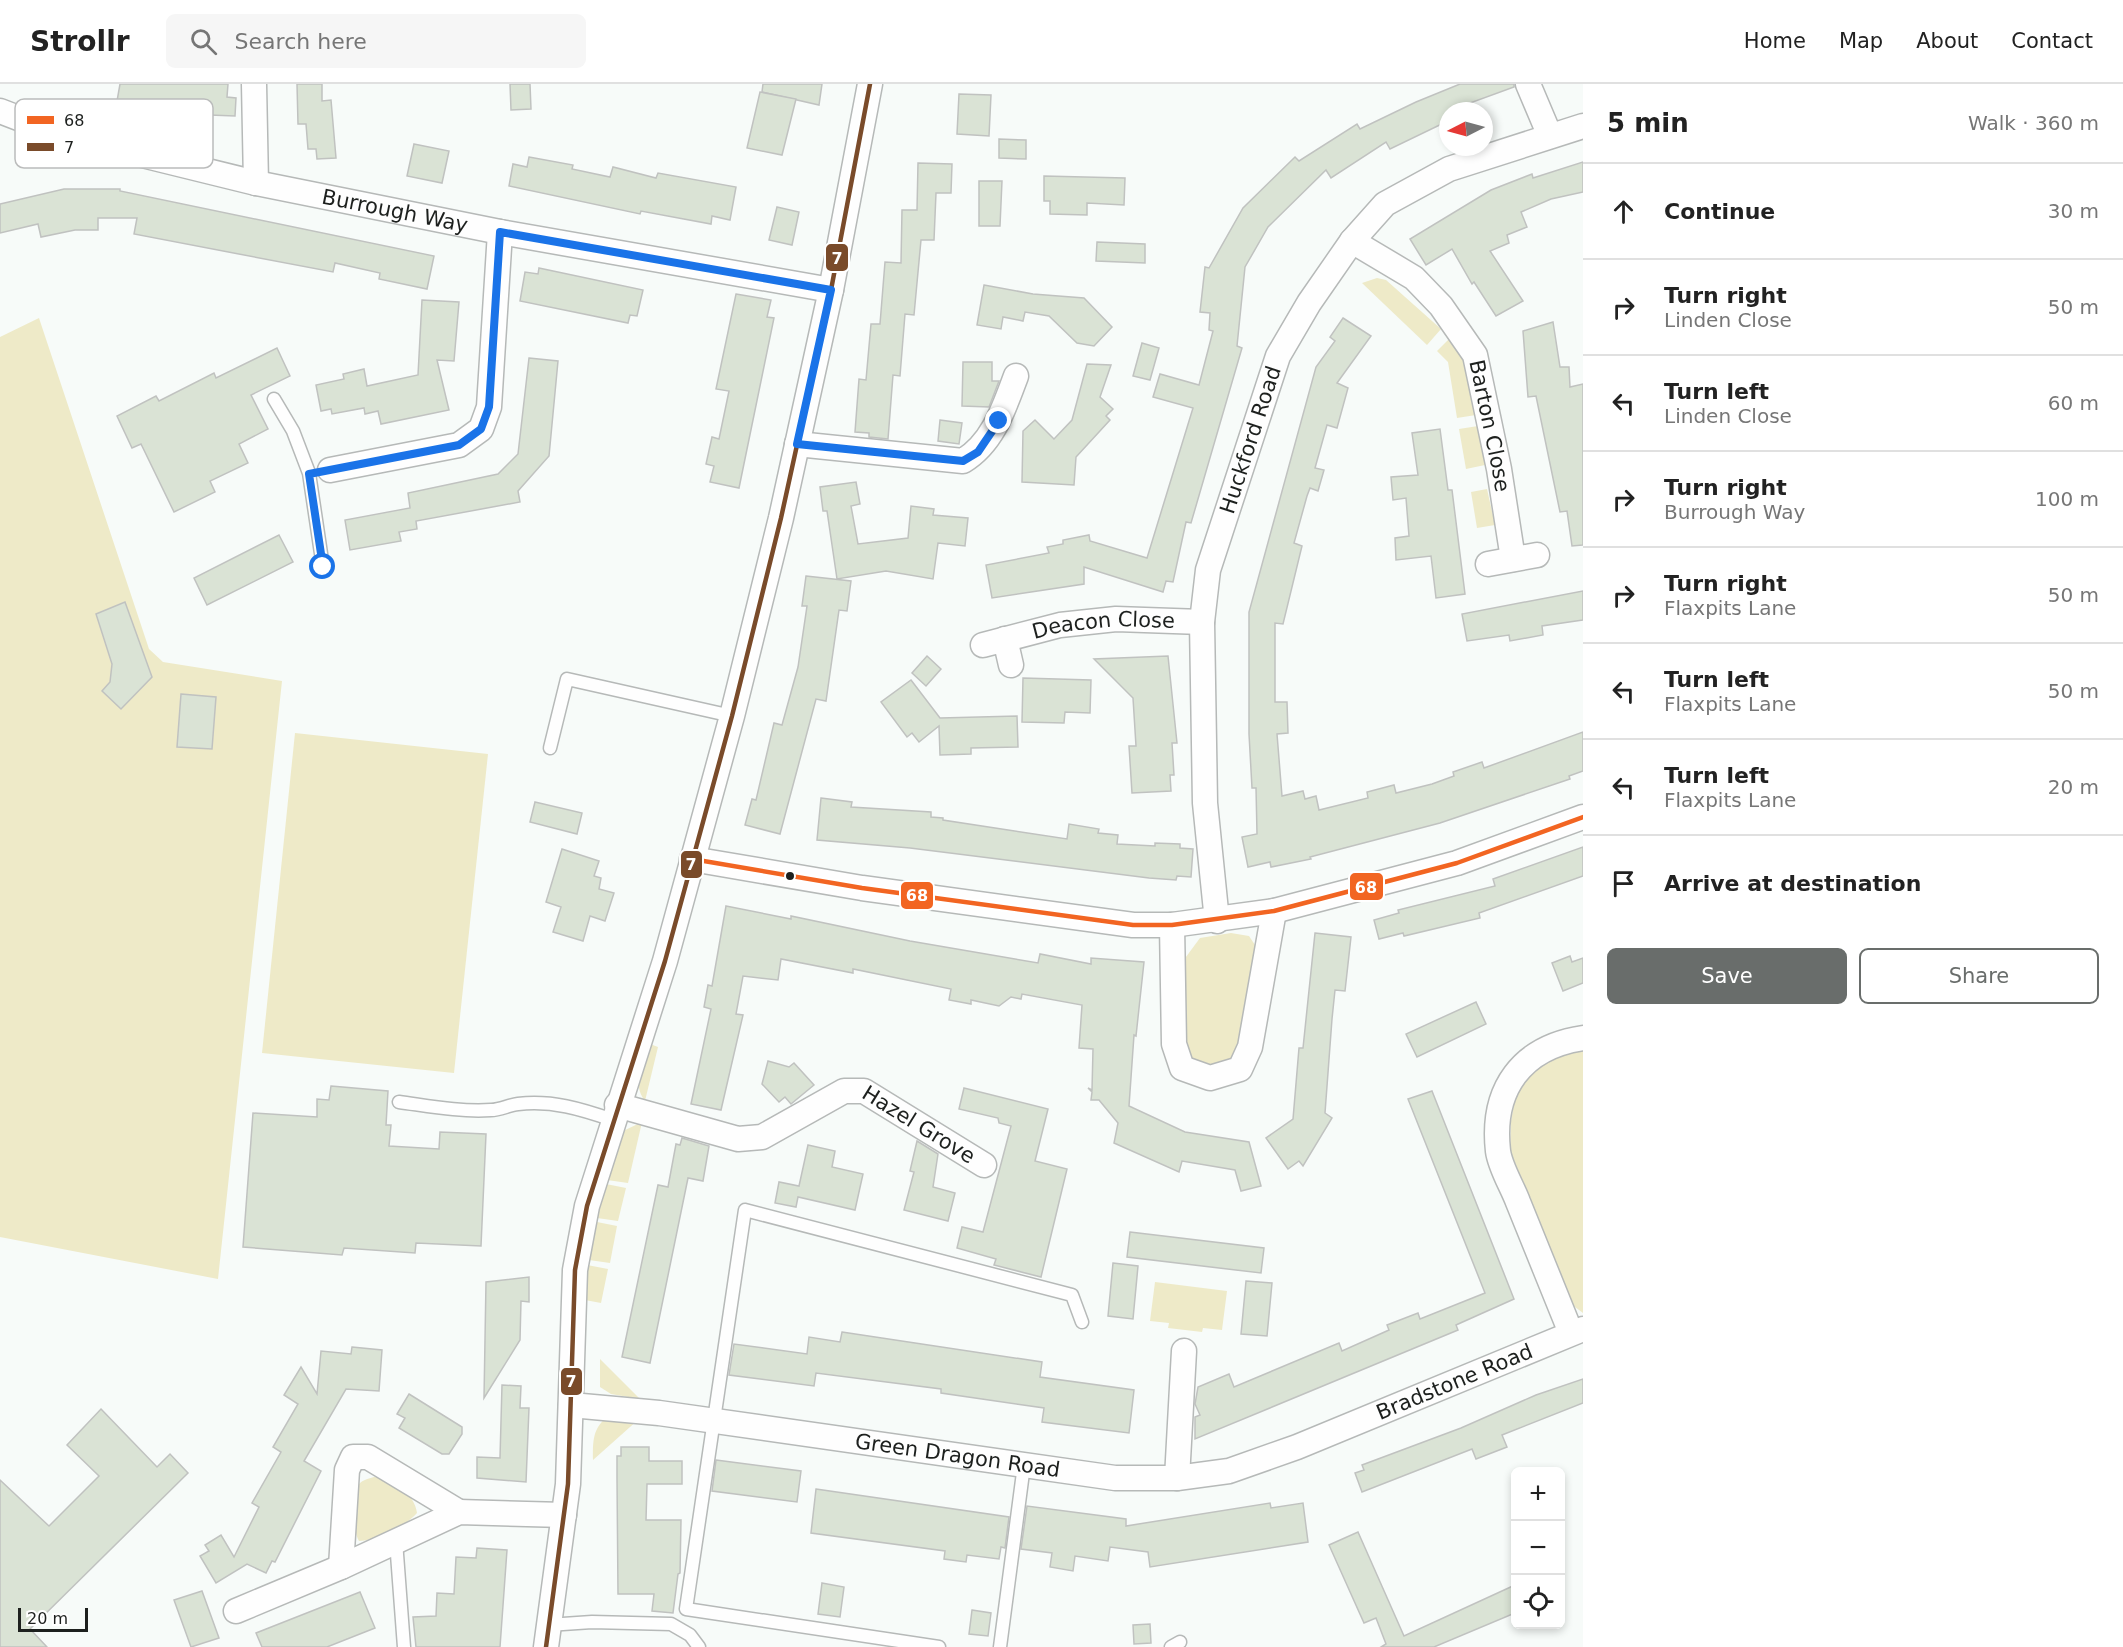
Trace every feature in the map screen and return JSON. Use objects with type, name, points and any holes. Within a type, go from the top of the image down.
[{"type":"street","points":[[254,84],[256,183]]},
{"type":"street","points":[[547,1636],[568,1484],[575,1270],[588,1206],[615,1113],[665,961],[732,716],[831,290],[870,84]]},
{"type":"street","points":[[1528,84],[1550,136]]},
{"type":"street","name":"Burrough Way","points":[[0,111],[15,117]]},
{"type":"street","name":"Huckford Road","points":[[1216,921],[1205,803],[1202,622],[1208,570],[1278,356],[1309,303],[1352,241],[1385,204],[1449,169],[1583,126]]},
{"type":"street","name":"Burrough Way","points":[[195,168],[256,183],[500,232],[831,290]]},
{"type":"street","points":[[320,472],[459,445],[481,429],[489,407],[500,232]]},
{"type":"street","name":"Barton Close","points":[[1352,241],[1414,279],[1441,306],[1475,355],[1499,469],[1513,559]]},
{"type":"street","points":[[797,444],[963,461],[978,452],[999,421],[1016,376]]},
{"type":"street","points":[[1488,564],[1537,555]]},
{"type":"street","name":"Deacon Close","points":[[1011,664],[994,642],[1060,625],[1116,619],[1202,622]]},
{"type":"street","points":[[692,859],[886,891],[1132,925],[1172,926],[1216,921],[1274,910],[1457,863],[1583,817]]},
{"type":"street","points":[[1172,926],[1174,1044],[1182,1068],[1210,1078],[1240,1069],[1250,1047],[1274,910]]},
{"type":"street","name":"Bradstone Road","points":[[1337,1430],[1577,1331],[1498,1152],[1499,1119],[1505,1090],[1524,1062],[1553,1045],[1583,1038]]},
{"type":"street","name":"Hazel Grove","points":[[615,1113],[738,1139],[762,1137],[844,1091],[864,1091],[984,1165]]},
{"type":"street","points":[[1177,1478],[1184,1351]]},
{"type":"street","name":"Green Dragon Road","points":[[572,1405],[714,1421],[1115,1478],[1177,1478],[1229,1471],[1337,1430]]},
{"type":"street","points":[[341,1567],[347,1470],[353,1457],[368,1457],[459,1512]]},
{"type":"street","points":[[236,1611],[341,1567],[459,1512],[564,1515]]},
{"type":"lane","points":[[274,399],[320,472],[323,567]]},
{"type":"lane","points":[[550,748],[567,679],[732,716]]},
{"type":"lane","points":[[399,1102],[448,1109],[492,1110],[518,1104],[543,1104],[574,1106],[615,1113]]},
{"type":"lane","points":[[939,1647],[686,1609],[745,1210],[1072,1295],[1082,1322]]},
{"type":"lane","points":[[1000,1647],[1024,1465]]},
{"type":"lane","points":[[396,1541],[404,1647]]},
{"type":"lane","points":[[547,1636],[592,1622],[671,1624],[690,1635],[699,1647]]},
{"type":"shaded area","points":[[1377,278],[1386,280],[1441,329],[1427,345],[1362,283]]},
{"type":"shaded area","points":[[39,318],[149,649],[163,662],[282,681],[218,1279],[0,1237],[0,337]]},
{"type":"shaded area","points":[[1450,338],[1468,361],[1476,415],[1457,418],[1448,362],[1437,351]]},
{"type":"shaded area","points":[[1478,426],[1485,465],[1466,469],[1459,429]]},
{"type":"shaded area","points":[[1487,489],[1495,525],[1477,528],[1471,492]]},
{"type":"shaded area","points":[[295,733],[488,754],[454,1073],[262,1053]]},
{"type":"shaded area","points":[[1231,933],[1249,936],[1257,948],[1240,1044],[1232,1061],[1211,1067],[1190,1060],[1184,1042],[1183,961],[1200,938]]},
{"type":"shaded area","points":[[650,1044],[658,1047],[645,1101],[639,1087],[639,1080]]},
{"type":"shaded area","points":[[1583,1050],[1583,1313],[1571,1304],[1510,1150],[1511,1121],[1516,1094],[1532,1071],[1557,1056]]},
{"type":"shaded area","points":[[642,1122],[628,1183],[607,1180],[621,1132]]},
{"type":"shaded area","points":[[606,1184],[626,1188],[618,1221],[597,1218]]},
{"type":"shaded area","points":[[597,1222],[617,1226],[610,1263],[589,1260]]},
{"type":"shaded area","points":[[587,1265],[608,1269],[601,1303],[585,1300]]},
{"type":"shaded area","points":[[1155,1282],[1227,1291],[1222,1330],[1203,1328],[1202,1332],[1168,1328],[1169,1323],[1150,1321]]},
{"type":"shaded area","points":[[600,1359],[640,1399],[611,1394],[600,1387]]},
{"type":"shaded area","points":[[605,1419],[639,1419],[593,1460],[595,1433]]},
{"type":"shaded area","points":[[374,1477],[388,1480],[401,1488],[412,1500],[417,1513],[391,1532],[359,1541],[354,1522],[355,1491],[364,1480]]},
{"type":"building","points":[[120,84],[228,84],[227,97],[236,98],[235,116],[213,115],[213,99],[117,99]]},
{"type":"building","points":[[297,84],[322,84],[322,101],[331,100],[336,158],[317,159],[316,149],[308,149],[306,124],[298,124]]},
{"type":"building","points":[[510,84],[530,84],[531,109],[511,110]]},
{"type":"building","points":[[763,84],[822,84],[819,105],[762,92]]},
{"type":"building","points":[[1460,84],[1514,84],[1514,87],[1473,102],[1439,102],[1439,125],[1390,149],[1386,142],[1331,178],[1326,170],[1268,227],[1245,267],[1237,346],[1242,348],[1191,523],[1186,522],[1173,582],[1166,581],[1163,592],[1084,567],[1084,584],[992,598],[986,565],[1049,553],[1047,547],[1063,544],[1063,540],[1089,535],[1090,541],[1147,558],[1193,408],[1153,397],[1160,374],[1199,385],[1213,331],[1209,330],[1210,313],[1200,312],[1205,267],[1209,268],[1243,208],[1295,157],[1299,161],[1357,124],[1360,129]]},
{"type":"building","points":[[760,92],[796,99],[782,155],[747,148]]},
{"type":"building","points":[[959,94],[991,95],[989,136],[957,134]]},
{"type":"building","points":[[999,139],[1026,140],[1026,159],[999,158]]},
{"type":"building","points":[[414,144],[449,151],[442,183],[407,176]]},
{"type":"building","points":[[529,157],[573,165],[572,169],[610,177],[613,167],[656,178],[658,173],[736,187],[730,220],[712,216],[711,224],[641,211],[640,214],[509,186],[513,164],[527,167]]},
{"type":"building","points":[[1583,162],[1583,192],[1551,199],[1521,212],[1527,227],[1507,235],[1509,243],[1490,251],[1523,301],[1496,316],[1474,282],[1472,284],[1452,249],[1426,265],[1410,239],[1491,190],[1532,174],[1533,178]]},
{"type":"building","points":[[918,163],[952,164],[951,193],[936,193],[934,240],[921,240],[914,315],[905,314],[900,376],[893,375],[888,439],[869,437],[869,433],[855,432],[859,379],[866,380],[871,324],[880,324],[885,262],[901,263],[902,210],[917,210]]},
{"type":"building","points":[[1044,176],[1125,178],[1124,205],[1087,203],[1087,215],[1050,214],[1050,201],[1044,201]]},
{"type":"building","points":[[979,181],[1002,181],[1000,226],[979,226]]},
{"type":"building","points":[[64,189],[120,189],[120,191],[434,256],[427,289],[379,279],[380,273],[335,263],[333,272],[134,234],[137,218],[98,218],[98,230],[75,230],[41,237],[38,224],[0,233],[0,204]]},
{"type":"building","points":[[777,207],[799,212],[792,245],[769,240]]},
{"type":"building","points":[[1097,242],[1145,244],[1145,263],[1096,261]]},
{"type":"building","points":[[539,268],[643,290],[637,316],[630,315],[628,323],[520,301],[525,272],[538,274]]},
{"type":"building","points":[[984,285],[1033,294],[1084,298],[1112,327],[1094,346],[1077,343],[1049,316],[1025,312],[1023,321],[1003,317],[1001,329],[977,325]]},
{"type":"building","points":[[736,294],[771,300],[767,317],[774,318],[739,488],[710,482],[714,466],[706,464],[712,437],[719,439],[729,391],[716,389]]},
{"type":"building","points":[[422,300],[459,302],[454,361],[437,360],[449,410],[381,424],[378,411],[365,414],[364,408],[332,414],[331,409],[321,411],[316,385],[344,379],[343,374],[364,369],[367,386],[418,375]]},
{"type":"building","points":[[1343,318],[1371,336],[1337,383],[1348,388],[1337,428],[1327,425],[1315,468],[1324,470],[1318,491],[1310,488],[1307,496],[1294,543],[1302,546],[1283,624],[1275,623],[1275,702],[1287,702],[1288,733],[1277,734],[1282,796],[1303,791],[1305,799],[1316,796],[1319,810],[1368,798],[1367,792],[1394,785],[1396,793],[1432,784],[1454,776],[1453,772],[1482,762],[1484,768],[1583,732],[1583,771],[1569,776],[1570,779],[1440,823],[1310,857],[1311,859],[1271,867],[1270,862],[1248,867],[1242,837],[1257,834],[1256,788],[1252,788],[1249,734],[1249,612],[1316,367],[1335,341],[1330,337]]},
{"type":"building","points":[[1553,322],[1560,367],[1569,367],[1570,387],[1583,384],[1583,545],[1572,546],[1567,511],[1560,512],[1536,396],[1528,397],[1523,331]]},
{"type":"building","points":[[1142,343],[1159,348],[1150,380],[1133,376]]},
{"type":"building","points":[[277,348],[290,376],[251,395],[268,429],[239,444],[248,463],[210,481],[215,492],[174,512],[141,444],[132,448],[117,416],[156,396],[159,401],[214,373],[216,378]]},
{"type":"building","points":[[529,358],[558,361],[549,456],[518,491],[520,502],[416,521],[417,529],[399,532],[401,541],[350,550],[345,520],[410,508],[408,493],[498,474],[518,454]]},
{"type":"building","points":[[963,362],[992,362],[992,381],[999,381],[989,407],[962,406]]},
{"type":"building","points":[[1087,364],[1111,365],[1100,397],[1113,409],[1106,416],[1110,420],[1076,457],[1074,485],[1022,482],[1023,431],[1035,420],[1054,439],[1072,420]]},
{"type":"building","points":[[940,420],[962,423],[959,444],[938,441]]},
{"type":"building","points":[[1440,429],[1448,490],[1452,490],[1465,594],[1436,598],[1431,556],[1396,560],[1395,538],[1409,536],[1406,498],[1393,500],[1391,477],[1418,475],[1412,433]]},
{"type":"building","points":[[856,482],[860,504],[851,506],[858,544],[908,538],[911,506],[934,509],[933,515],[968,518],[965,546],[938,543],[933,579],[886,571],[837,579],[827,511],[823,511],[820,487]]},
{"type":"building","points":[[279,535],[293,562],[207,605],[194,578]]},
{"type":"building","points":[[806,576],[851,581],[847,611],[839,610],[826,701],[816,699],[780,834],[745,825],[752,799],[756,800],[774,723],[782,725],[798,667],[807,606],[802,606]]},
{"type":"building","points":[[1583,591],[1583,620],[1542,626],[1543,635],[1510,641],[1509,635],[1467,641],[1462,614]]},
{"type":"building","points":[[125,602],[152,677],[121,709],[102,691],[110,682],[112,664],[96,614]]},
{"type":"building","points":[[927,656],[941,669],[926,686],[912,673]]},
{"type":"building","points":[[1168,656],[1177,743],[1172,743],[1174,775],[1170,775],[1171,791],[1132,793],[1129,746],[1136,746],[1133,698],[1094,659]]},
{"type":"building","points":[[1023,678],[1091,680],[1090,713],[1065,712],[1064,723],[1022,722]]},
{"type":"building","points":[[911,680],[940,718],[1017,716],[1018,747],[971,748],[971,754],[940,755],[939,726],[919,742],[912,733],[907,737],[881,702]]},
{"type":"building","points":[[181,694],[216,697],[212,749],[177,747]]},
{"type":"building","points":[[821,798],[852,802],[851,807],[931,812],[931,817],[943,818],[943,820],[1067,839],[1069,824],[1099,829],[1098,833],[1118,835],[1117,844],[1155,846],[1155,843],[1180,844],[1180,848],[1193,849],[1191,877],[1177,876],[1176,880],[1149,878],[910,848],[817,840]]},
{"type":"building","points":[[535,802],[582,813],[577,834],[530,822]]},
{"type":"building","points":[[1583,847],[1583,876],[1479,913],[1480,918],[1404,936],[1403,933],[1379,939],[1374,920],[1399,913],[1398,910],[1495,886],[1493,879]]},
{"type":"building","points":[[562,849],[599,861],[594,876],[601,878],[599,889],[614,893],[605,921],[590,916],[583,941],[553,932],[561,907],[546,902]]},
{"type":"building","points":[[726,906],[791,919],[791,916],[910,941],[1038,963],[1040,954],[1091,964],[1091,958],[1144,962],[1136,1036],[1134,1035],[1129,1106],[1185,1132],[1249,1142],[1261,1186],[1241,1191],[1235,1170],[1182,1161],[1179,1172],[1114,1143],[1118,1123],[1099,1100],[1091,1100],[1092,1092],[1088,1088],[1092,1090],[1093,1049],[1079,1048],[1082,1005],[1022,994],[1021,999],[1011,997],[999,1006],[971,1000],[971,1004],[949,1000],[951,989],[853,969],[853,973],[781,959],[778,980],[743,976],[736,1014],[743,1015],[721,1110],[691,1104],[711,1009],[704,1007],[708,985],[712,986]]},
{"type":"building","points":[[1315,933],[1351,937],[1345,991],[1335,990],[1325,1113],[1332,1118],[1303,1166],[1299,1161],[1288,1169],[1266,1138],[1293,1119],[1299,1048],[1303,1048]]},
{"type":"building","points":[[1570,956],[1572,962],[1583,958],[1583,983],[1563,991],[1552,963]]},
{"type":"building","points":[[1476,1002],[1486,1024],[1417,1057],[1406,1034]]},
{"type":"building","points":[[768,1061],[789,1067],[794,1063],[814,1085],[791,1104],[785,1097],[779,1102],[762,1084]]},
{"type":"building","points":[[331,1086],[388,1091],[386,1125],[391,1125],[389,1146],[439,1149],[440,1132],[486,1134],[481,1246],[416,1243],[415,1253],[344,1248],[342,1255],[243,1247],[253,1113],[317,1117],[317,1099],[329,1100]]},
{"type":"building","points":[[964,1088],[1048,1109],[1035,1161],[1067,1169],[1041,1277],[994,1265],[996,1259],[957,1248],[962,1227],[983,1232],[1011,1126],[999,1123],[998,1118],[959,1109]]},
{"type":"building","points":[[1432,1091],[1514,1299],[1456,1325],[1458,1330],[1195,1439],[1195,1417],[1200,1415],[1195,1404],[1198,1387],[1229,1374],[1234,1387],[1339,1343],[1342,1351],[1389,1330],[1387,1325],[1418,1313],[1420,1319],[1485,1293],[1408,1099]]},
{"type":"building","points":[[682,1138],[709,1146],[703,1181],[688,1178],[650,1363],[622,1357],[658,1185],[668,1187],[676,1144],[680,1145]]},
{"type":"building","points":[[917,1141],[938,1154],[933,1187],[955,1193],[948,1221],[904,1210],[914,1172],[910,1171]]},
{"type":"building","points":[[808,1145],[835,1151],[832,1167],[863,1174],[855,1210],[798,1197],[796,1207],[775,1203],[779,1182],[799,1186]]},
{"type":"building","points":[[1130,1232],[1264,1248],[1261,1273],[1127,1257]]},
{"type":"building","points":[[1113,1263],[1138,1266],[1133,1319],[1108,1316]]},
{"type":"building","points":[[529,1277],[529,1302],[521,1301],[520,1340],[484,1398],[486,1282]]},
{"type":"building","points":[[1246,1281],[1272,1283],[1267,1336],[1241,1334]]},
{"type":"building","points":[[842,1332],[1042,1362],[1040,1377],[1134,1390],[1129,1433],[1042,1422],[1044,1408],[941,1393],[941,1389],[816,1373],[814,1386],[729,1375],[734,1344],[807,1354],[809,1337],[840,1342]]},
{"type":"building","points":[[352,1347],[382,1350],[379,1391],[346,1389],[304,1461],[321,1471],[275,1562],[272,1561],[266,1573],[247,1564],[216,1583],[200,1556],[209,1551],[205,1545],[221,1535],[234,1557],[259,1507],[252,1503],[281,1452],[273,1447],[298,1404],[284,1395],[301,1367],[317,1394],[321,1351],[351,1354]]},
{"type":"building","points":[[1583,1379],[1583,1403],[1502,1435],[1507,1447],[1476,1459],[1472,1449],[1362,1492],[1355,1473],[1364,1470],[1362,1465],[1461,1428],[1536,1395]]},
{"type":"building","points":[[502,1385],[521,1386],[520,1408],[529,1408],[526,1482],[477,1478],[477,1457],[500,1458]]},
{"type":"building","points":[[409,1394],[462,1427],[462,1434],[449,1454],[442,1454],[399,1428],[405,1418],[397,1414]]},
{"type":"building","points":[[101,1409],[157,1467],[170,1454],[188,1473],[30,1629],[47,1647],[0,1647],[0,1480],[49,1526],[99,1476],[67,1445]]},
{"type":"building","points":[[621,1447],[649,1447],[649,1461],[682,1461],[682,1484],[647,1484],[646,1520],[681,1520],[680,1573],[673,1613],[652,1611],[654,1594],[618,1594],[617,1456],[621,1456]]},
{"type":"building","points":[[716,1460],[801,1471],[797,1502],[712,1491]]},
{"type":"building","points":[[816,1489],[1009,1517],[1005,1548],[1001,1547],[999,1559],[967,1555],[966,1562],[944,1559],[945,1551],[811,1533]]},
{"type":"building","points":[[1270,1503],[1271,1508],[1303,1503],[1308,1542],[1150,1567],[1148,1552],[1110,1547],[1108,1561],[1075,1556],[1073,1571],[1050,1567],[1052,1553],[1021,1549],[1027,1506],[1126,1519],[1126,1526]]},
{"type":"building","points":[[1358,1532],[1404,1636],[1511,1587],[1511,1615],[1434,1647],[1381,1647],[1386,1644],[1376,1618],[1364,1623],[1329,1545]]},
{"type":"building","points":[[477,1548],[507,1550],[500,1647],[416,1647],[413,1617],[436,1616],[437,1593],[454,1594],[456,1557],[476,1558]]},
{"type":"building","points":[[822,1583],[844,1587],[840,1617],[818,1614]]},
{"type":"building","points":[[202,1591],[219,1638],[191,1647],[174,1600]]},
{"type":"building","points":[[360,1592],[375,1628],[327,1647],[262,1647],[256,1633]]},
{"type":"building","points":[[972,1610],[991,1613],[988,1636],[969,1634]]},
{"type":"building","points":[[1150,1624],[1151,1643],[1134,1644],[1133,1625]]},
{"type":"transit line","name":"7","points":[[546,1647],[568,1484],[575,1270],[587,1206],[665,961],[732,716],[781,518],[831,290],[870,84]]},
{"type":"transit line","name":"68","points":[[692,859],[862,888],[1133,925],[1172,925],[1274,911],[1457,863],[1583,817]]},
{"type":"route","points":[[323,567],[309,474],[459,445],[481,429],[489,407],[500,232],[831,290],[797,444],[963,461],[978,452],[999,421]]}]
